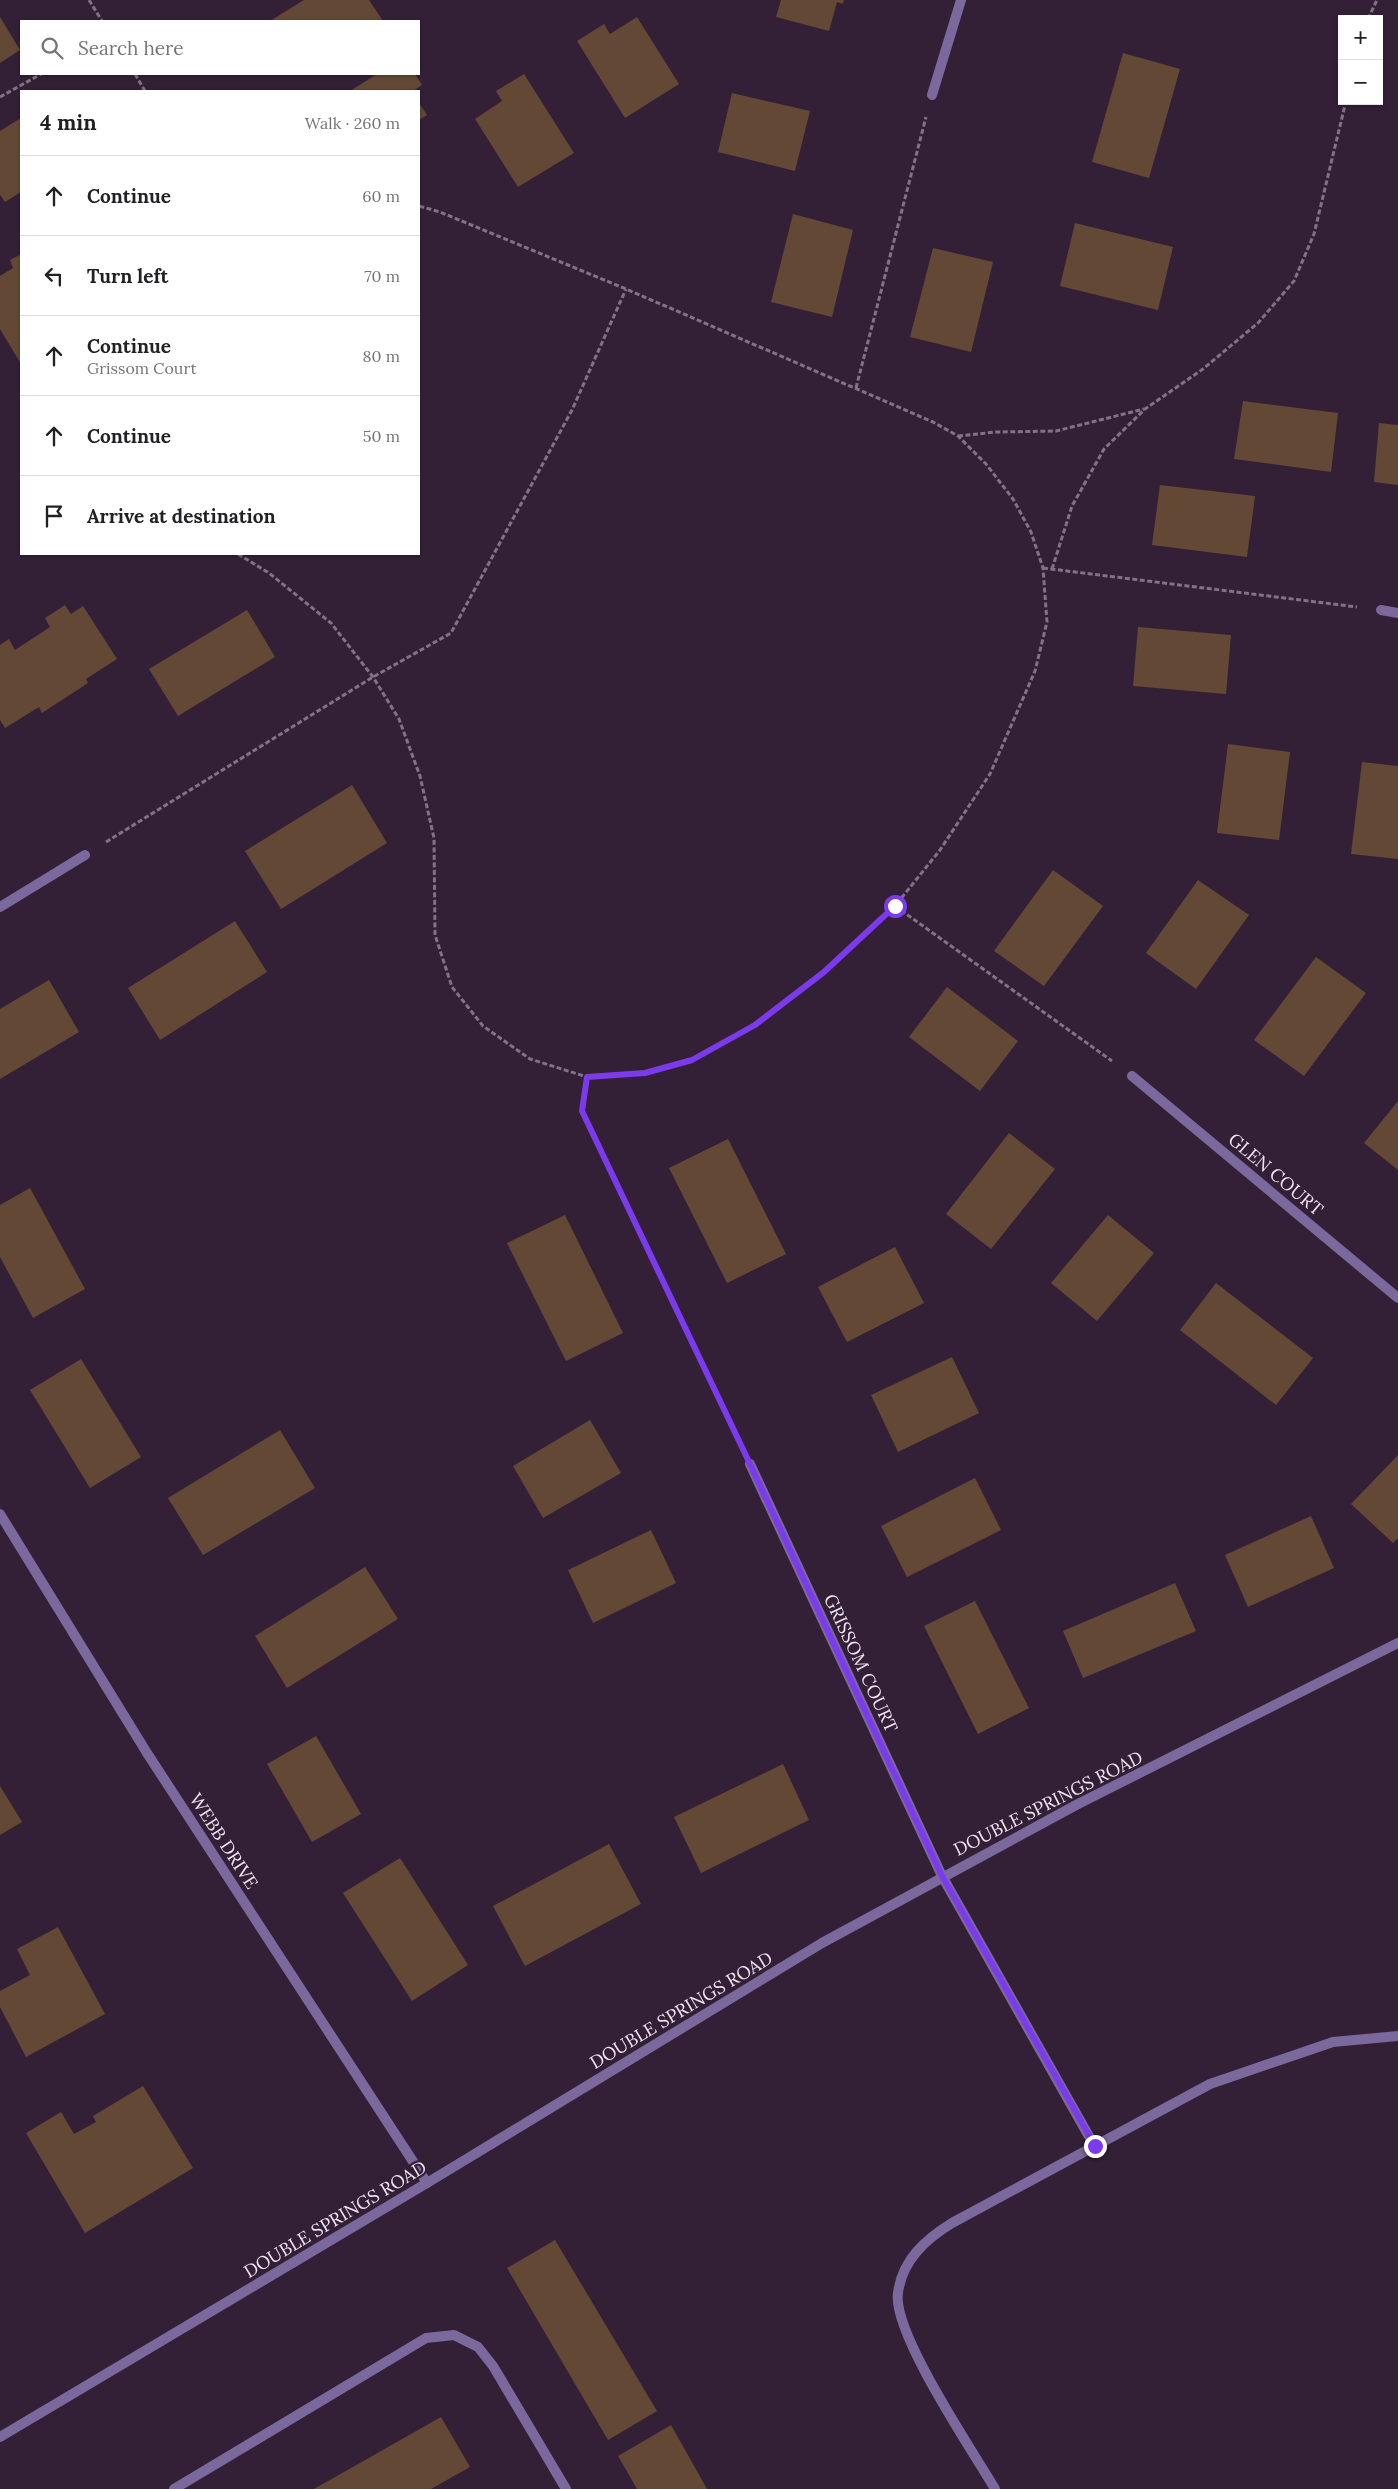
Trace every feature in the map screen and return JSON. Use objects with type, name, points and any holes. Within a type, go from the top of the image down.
[{"type":"street","points":[[932,95],[961,0]]},
{"type":"street","points":[[1382,610],[1398,613]]},
{"type":"street","points":[[0,906],[85,856]]},
{"type":"street","name":"GLEN COURT","points":[[1132,1076],[1398,1298]]},
{"type":"street","name":"GRISSOM COURT","points":[[750,1464],[942,1876],[1095,2146]]},
{"type":"street","name":"WEBB DRIVE","points":[[0,1514],[148,1753],[427,2183]]},
{"type":"street","name":"DOUBLE SPRINGS ROAD","points":[[0,2437],[427,2183],[822,1943],[942,1876],[1078,1804],[1398,1643]]},
{"type":"street","points":[[994,2489],[912,2349],[900,2311],[898,2294],[904,2273],[915,2253],[929,2238],[1210,2084],[1333,2042],[1398,2036]]},
{"type":"street","points":[[174,2489],[426,2338],[454,2334],[478,2347],[493,2366],[566,2489]]},
{"type":"path","points":[[89,0],[101,20]]},
{"type":"path","points":[[1370,15],[1376,0]]},
{"type":"path","points":[[0,97],[39,75]]},
{"type":"path","points":[[136,75],[144,90]]},
{"type":"path","points":[[856,388],[932,95]]},
{"type":"path","points":[[1052,569],[1072,506],[1104,449],[1145,409],[1203,369],[1258,323],[1294,281],[1314,234],[1345,105]]},
{"type":"path","points":[[240,555],[269,573],[331,624],[373,677],[399,719],[420,776],[434,838],[435,935],[452,987],[483,1026],[530,1059],[587,1077],[645,1073],[692,1060],[755,1025],[824,972],[895,906],[940,850],[994,766],[1035,671],[1047,622],[1043,568],[1031,532],[1013,499],[986,464],[958,436],[933,422],[626,289],[440,212],[420,206]]},
{"type":"path","points":[[85,856],[373,677],[451,633],[572,410],[626,289]]},
{"type":"path","points":[[958,436],[996,432],[1056,431],[1145,409]]},
{"type":"path","points":[[1043,568],[1382,610]]},
{"type":"path","points":[[895,906],[1132,1076]]},
{"type":"path","points":[[587,1077],[582,1111],[750,1464]]},
{"type":"building","points":[[304,0],[369,0],[382,20],[272,20]]},
{"type":"building","points":[[781,0],[844,0],[843,4],[837,2],[829,31],[776,17]]},
{"type":"building","points":[[0,17],[20,50],[0,63]]},
{"type":"building","points":[[637,17],[679,84],[625,118],[577,41],[604,24],[610,34]]},
{"type":"building","points":[[1123,53],[1180,69],[1149,178],[1092,162]]},
{"type":"building","points":[[524,74],[574,153],[518,187],[475,119],[502,101],[496,91]]},
{"type":"building","points":[[375,75],[416,75],[422,85],[414,90],[352,90]]},
{"type":"building","points":[[732,93],[810,111],[795,171],[718,152]]},
{"type":"building","points":[[420,104],[427,115],[420,119]]},
{"type":"building","points":[[20,119],[20,193],[5,202],[0,195],[0,131]]},
{"type":"building","points":[[793,214],[853,230],[832,317],[771,302]]},
{"type":"building","points":[[1075,223],[1173,247],[1158,310],[1060,286]]},
{"type":"building","points":[[933,248],[993,262],[971,352],[910,337]]},
{"type":"building","points":[[20,255],[20,362],[0,329],[0,276],[13,268],[10,260]]},
{"type":"building","points":[[1243,401],[1338,413],[1331,472],[1234,459]]},
{"type":"building","points":[[1379,423],[1398,425],[1398,485],[1374,482]]},
{"type":"building","points":[[1160,485],[1255,496],[1247,557],[1152,545]]},
{"type":"building","points":[[65,605],[71,614],[83,606],[117,659],[86,679],[88,683],[42,713],[39,707],[5,728],[0,720],[0,645],[9,639],[15,650],[50,627],[45,618]]},
{"type":"building","points":[[247,610],[275,657],[178,716],[149,669]]},
{"type":"building","points":[[1138,627],[1231,635],[1226,694],[1133,686]]},
{"type":"building","points":[[1228,744],[1290,752],[1279,840],[1217,833]]},
{"type":"building","points":[[1362,762],[1398,766],[1398,859],[1351,854]]},
{"type":"building","points":[[352,785],[387,843],[281,909],[245,851]]},
{"type":"building","points":[[1053,870],[1103,906],[1044,986],[994,951]]},
{"type":"building","points":[[1198,880],[1249,915],[1196,989],[1146,953]]},
{"type":"building","points":[[235,921],[267,972],[160,1040],[128,988]]},
{"type":"building","points":[[1316,957],[1366,993],[1304,1076],[1254,1040]]},
{"type":"building","points":[[49,980],[79,1032],[0,1079],[0,1009]]},
{"type":"building","points":[[947,987],[1018,1041],[980,1091],[909,1037]]},
{"type":"building","points":[[1398,1101],[1398,1170],[1364,1143]]},
{"type":"building","points":[[1009,1133],[1055,1169],[991,1249],[946,1214]]},
{"type":"building","points":[[728,1139],[786,1254],[727,1283],[669,1168]]},
{"type":"building","points":[[30,1188],[85,1289],[33,1318],[0,1257],[0,1205]]},
{"type":"building","points":[[565,1215],[623,1333],[566,1361],[507,1243]]},
{"type":"building","points":[[1108,1215],[1154,1253],[1097,1321],[1051,1283]]},
{"type":"building","points":[[895,1247],[924,1303],[847,1342],[818,1287]]},
{"type":"building","points":[[1216,1283],[1313,1358],[1276,1405],[1180,1330]]},
{"type":"building","points":[[952,1357],[979,1413],[898,1452],[871,1395]]},
{"type":"building","points":[[81,1359],[141,1457],[90,1488],[30,1390]]},
{"type":"building","points":[[590,1420],[621,1473],[543,1518],[513,1466]]},
{"type":"building","points":[[280,1430],[315,1488],[203,1555],[168,1498]]},
{"type":"building","points":[[1398,1455],[1398,1538],[1393,1543],[1351,1504]]},
{"type":"building","points":[[975,1478],[1001,1530],[907,1577],[881,1526]]},
{"type":"building","points":[[1311,1516],[1334,1568],[1248,1607],[1225,1555]]},
{"type":"building","points":[[651,1530],[676,1583],[593,1623],[568,1570]]},
{"type":"building","points":[[365,1567],[398,1619],[287,1688],[255,1636]]},
{"type":"building","points":[[1175,1583],[1196,1631],[1083,1678],[1063,1631]]},
{"type":"building","points":[[975,1601],[1029,1708],[978,1734],[924,1626]]},
{"type":"building","points":[[316,1736],[361,1814],[312,1842],[267,1764]]},
{"type":"building","points":[[783,1764],[809,1820],[701,1873],[674,1817]]},
{"type":"building","points":[[0,1786],[22,1822],[0,1835]]},
{"type":"building","points":[[609,1844],[641,1904],[525,1966],[493,1906]]},
{"type":"building","points":[[400,1858],[468,1965],[412,2001],[343,1893]]},
{"type":"building","points":[[58,1927],[105,2014],[26,2057],[0,2007],[0,1991],[30,1975],[17,1949]]},
{"type":"building","points":[[143,2086],[193,2168],[85,2233],[26,2133],[61,2112],[74,2134],[96,2122],[93,2116]]},
{"type":"building","points":[[555,2240],[657,2411],[608,2440],[507,2268]]},
{"type":"building","points":[[441,2417],[470,2467],[431,2489],[314,2489]]},
{"type":"building","points":[[671,2425],[707,2489],[637,2489],[618,2456]]},
{"type":"route","points":[[895,906],[824,972],[755,1025],[692,1060],[645,1073],[587,1077],[582,1111],[750,1464],[942,1876],[1095,2146]]}]
